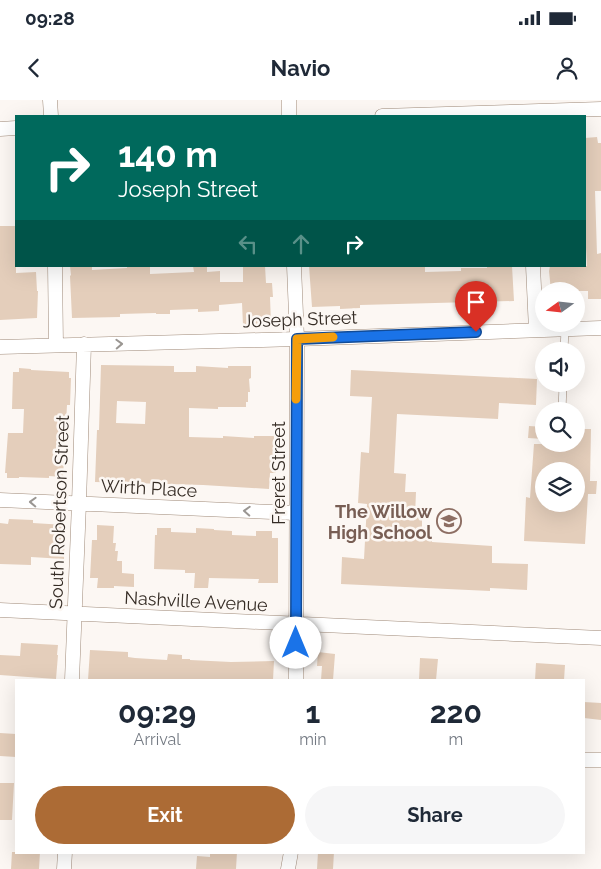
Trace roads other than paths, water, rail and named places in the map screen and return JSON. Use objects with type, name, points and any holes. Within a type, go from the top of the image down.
[{"type":"street","points":[[50,100],[51,115]]},
{"type":"street","points":[[289,100],[289,115]]},
{"type":"street","points":[[403,115],[527,109],[601,109]]},
{"type":"street","points":[[0,129],[15,128]]},
{"type":"street","points":[[55,267],[56,345]]},
{"type":"street","name":"Freret Street","points":[[294,267],[297,339],[296,679]]},
{"type":"street","points":[[534,267],[535,298]]},
{"type":"street","name":"Joseph Street","points":[[585,328],[601,328]]},
{"type":"street","name":"Joseph Street","points":[[0,347],[535,330]]},
{"type":"street","name":"South Robertson Street","points":[[72,679],[84,344]]},
{"type":"street","name":"Wirth Place","points":[[0,500],[296,513]]},
{"type":"street","name":"Nashville Avenue","points":[[0,610],[601,638]]},
{"type":"street","points":[[585,760],[601,760]]},
{"type":"street","points":[[64,869],[65,854]]},
{"type":"street","points":[[288,869],[291,854]]},
{"type":"place","name":"The Willow High School","points":[[449,521]]}]
